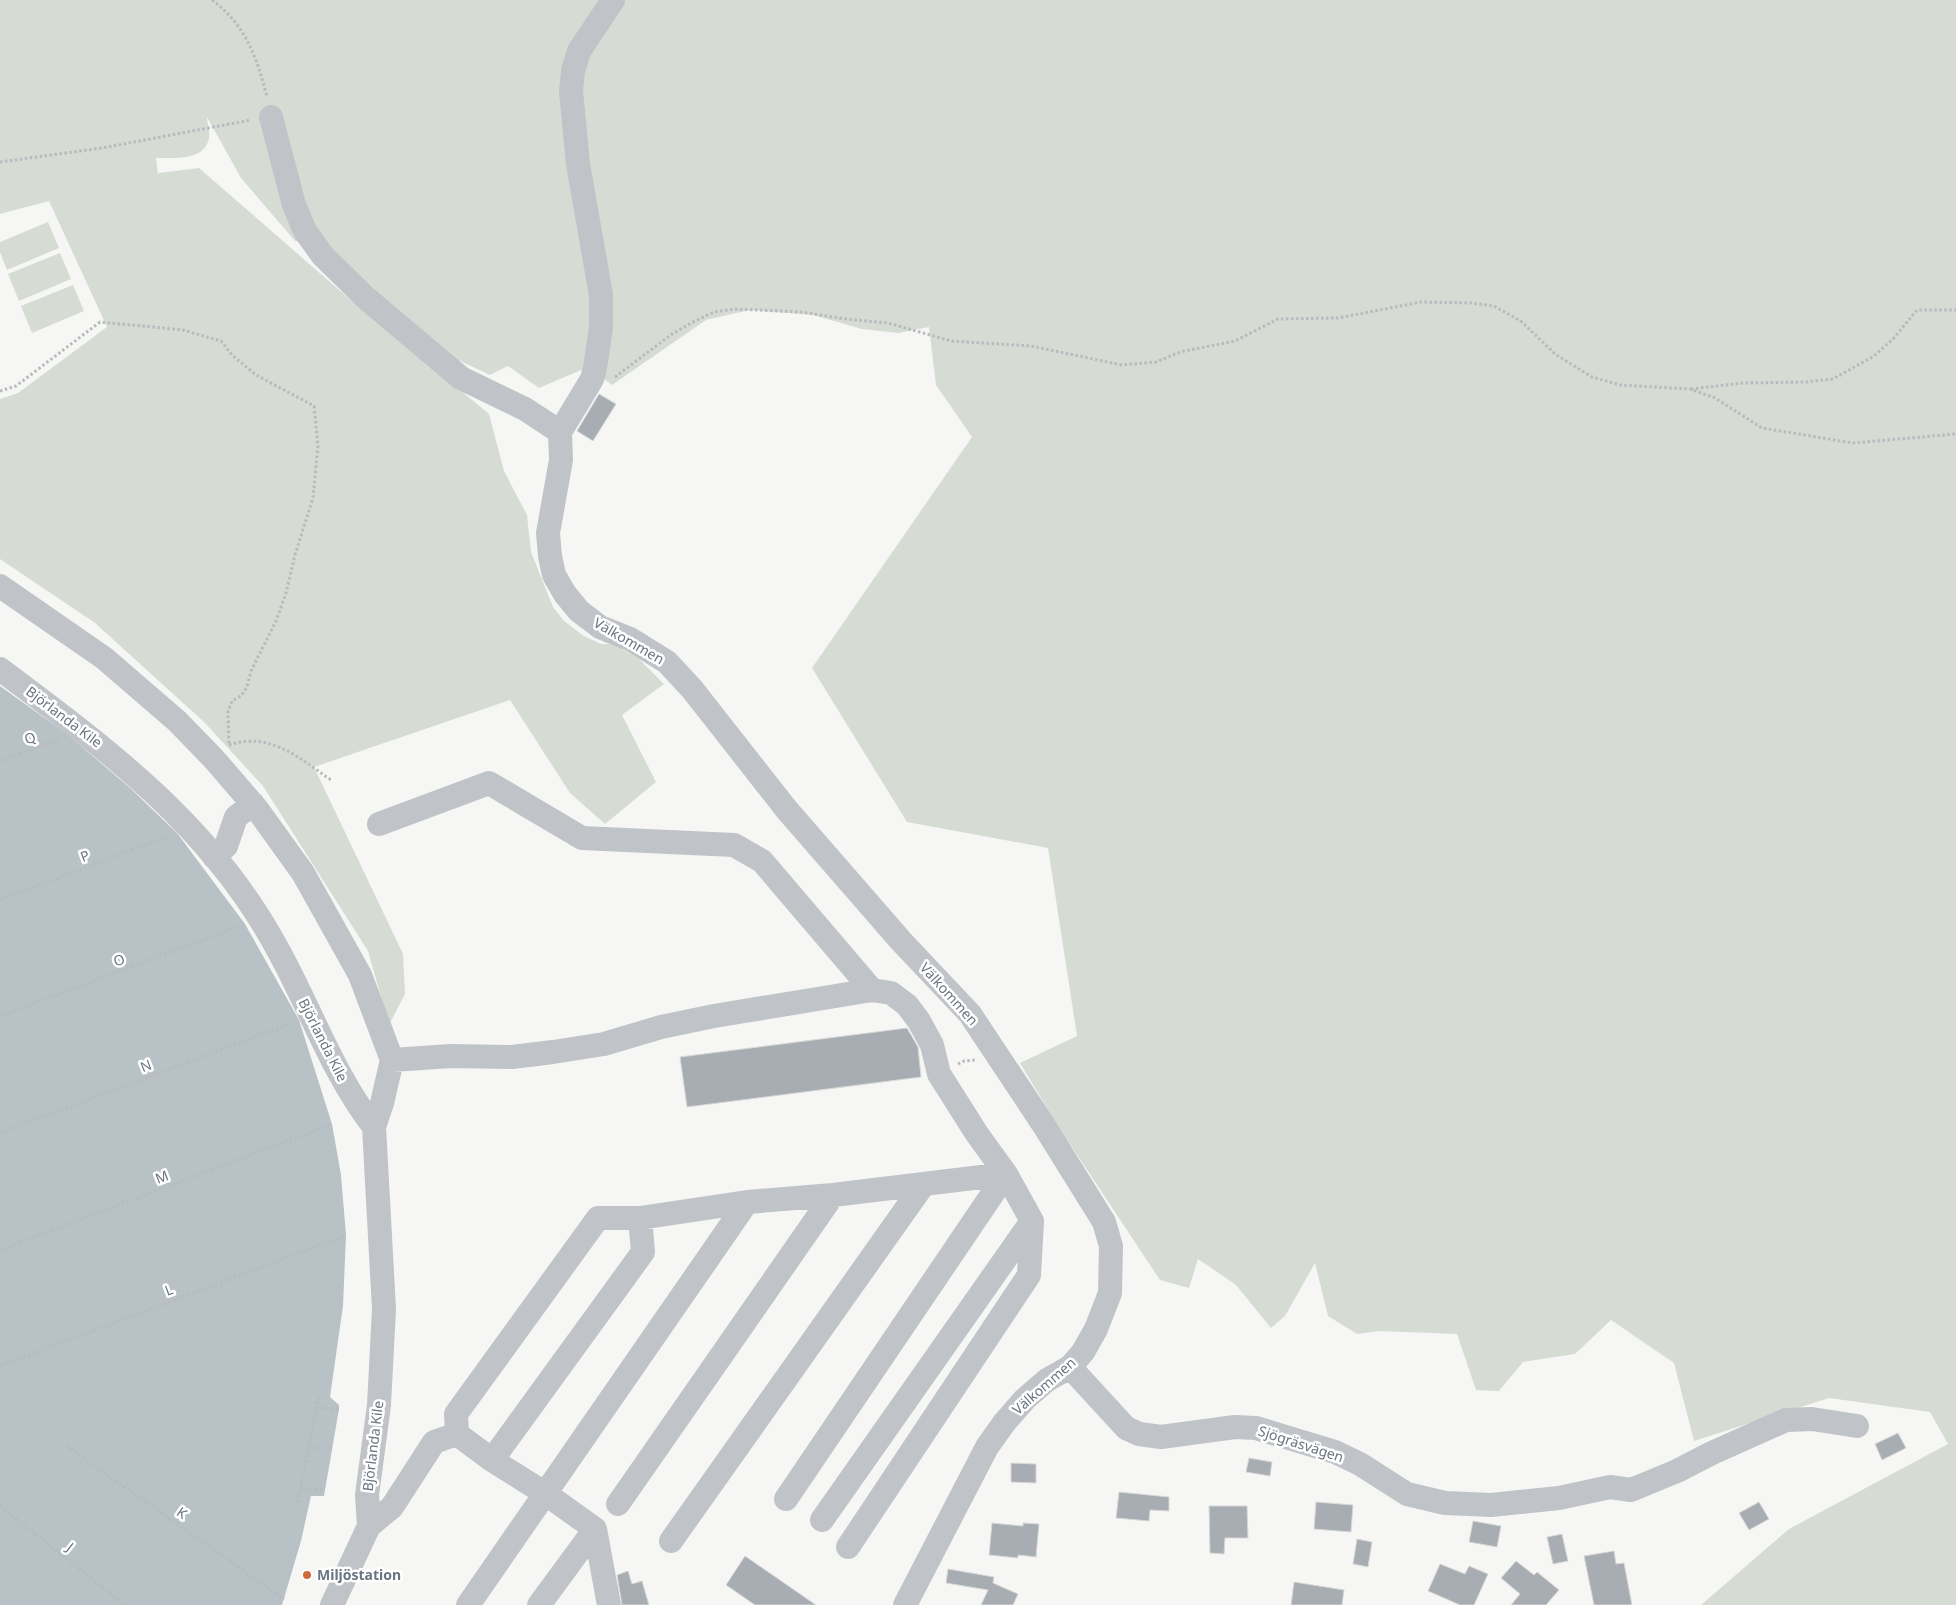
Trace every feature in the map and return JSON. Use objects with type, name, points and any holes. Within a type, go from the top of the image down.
[{"type":"street","points":[[271,117],[294,205],[305,231],[323,256],[366,298],[461,378],[525,409],[560,432],[592,379],[601,328],[600,295],[578,164],[571,91],[579,51],[613,0]]},
{"type":"street","name":"Välkommen","points":[[560,432],[561,460],[548,533],[554,575],[565,594],[579,611],[600,627],[630,639],[667,662],[692,689],[786,810],[901,941],[970,1014],[1104,1222],[1111,1246],[1110,1293],[1096,1329],[1083,1352],[1070,1367],[1047,1380],[1025,1399],[1004,1423],[987,1447],[905,1605]]},
{"type":"street","points":[[0,586],[104,658],[177,721],[221,751],[253,804],[303,873],[360,975],[392,1060],[374,1127]]},
{"type":"street","name":"Björlanda Kile","points":[[0,669],[89,736],[140,778],[187,824],[241,890],[277,947],[344,1081],[361,1110],[374,1127],[384,1309],[379,1405],[367,1495],[369,1526]]},
{"type":"street","points":[[379,824],[489,783],[582,838],[734,845],[762,861],[872,990]]},
{"type":"street","points":[[214,857],[226,846],[236,817],[253,804]]},
{"type":"street","points":[[392,1060],[451,1056],[512,1057],[553,1052],[604,1044],[661,1027],[714,1016],[872,990],[891,993],[907,1005],[919,1021],[932,1045],[940,1074],[977,1134],[1006,1174],[1032,1221],[1030,1274],[848,1547]]},
{"type":"street","points":[[609,1605],[595,1529],[546,1494],[492,1460],[457,1434],[456,1414],[598,1218],[640,1218],[747,1202],[834,1195],[1006,1174]]},
{"type":"street","points":[[786,1499],[1006,1174]]},
{"type":"street","points":[[671,1541],[923,1185]]},
{"type":"street","points":[[618,1504],[834,1195]]},
{"type":"street","points":[[468,1605],[747,1202]]},
{"type":"street","points":[[492,1460],[643,1252],[640,1218]]},
{"type":"street","points":[[822,1520],[1032,1221]]},
{"type":"street","name":"Sjögräsvägen","points":[[1070,1367],[1126,1428],[1139,1434],[1161,1437],[1235,1427],[1256,1428],[1335,1452],[1360,1464],[1407,1494],[1445,1503],[1491,1505],[1559,1498],[1610,1487],[1631,1490],[1677,1471],[1786,1420],[1812,1419],[1856,1426]]},
{"type":"street","name":"Björlanda Kile","points":[[332,1605],[369,1526],[392,1507],[434,1442],[457,1434]]},
{"type":"street","points":[[539,1605],[595,1529]]},
{"type":"path","points":[[0,162],[112,146],[271,117],[256,58],[242,29],[222,7],[212,0]]},
{"type":"path","points":[[592,379],[609,380],[684,327],[714,312],[736,309],[801,312],[888,323],[951,341],[1031,346],[1122,366],[1156,362],[1180,352],[1235,341],[1278,319],[1338,318],[1421,302],[1471,302],[1494,306],[1522,322],[1555,354],[1592,377],[1620,385],[1690,389],[1743,383],[1805,382],[1833,379],[1874,356],[1893,339],[1917,310],[1956,310]]},
{"type":"path","points":[[0,390],[16,386],[100,322],[183,330],[221,341],[232,354],[256,374],[314,406],[318,446],[313,498],[276,622],[251,671],[247,688],[241,696],[232,701],[228,712],[221,751]]},
{"type":"path","points":[[1690,389],[1715,398],[1762,428],[1853,443],[1956,434]]},
{"type":"path","name":"Q","points":[[0,761],[60,739]]},
{"type":"path","points":[[221,751],[241,741],[266,741],[289,751],[331,780]]},
{"type":"path","name":"P","points":[[0,900],[177,833]]},
{"type":"path","name":"O","points":[[0,1016],[245,924]]},
{"type":"path","name":"N","points":[[0,1133],[299,1020]]},
{"type":"path","points":[[940,1074],[964,1061],[984,1059],[993,1047]]},
{"type":"path","name":"M","points":[[0,1250],[332,1124]]},
{"type":"path","name":"L","points":[[0,1366],[346,1235]]},
{"type":"path","points":[[298,1502],[319,1395]]},
{"type":"path","points":[[316,1408],[339,1409]]},
{"type":"path","name":"K","points":[[66,1446],[284,1600]]},
{"type":"path","points":[[308,1448],[332,1448]]},
{"type":"path","points":[[300,1489],[325,1490]]},
{"type":"path","name":"J","points":[[0,1506],[125,1605]]},
{"type":"shaded area","points":[[0,0],[1956,0],[1956,1605],[1701,1605],[1789,1529],[1948,1444],[1930,1412],[1829,1398],[1694,1441],[1674,1363],[1611,1320],[1575,1354],[1523,1362],[1499,1391],[1476,1390],[1457,1334],[1379,1331],[1357,1334],[1328,1316],[1315,1263],[1285,1316],[1271,1328],[1236,1285],[1198,1259],[1189,1288],[1160,1280],[1058,1126],[1020,1063],[1077,1036],[1048,848],[907,822],[812,668],[972,437],[936,385],[929,327],[898,333],[862,329],[813,315],[750,310],[706,320],[612,385],[588,367],[539,388],[508,366],[490,375],[456,359],[408,322],[322,244],[295,241],[241,178],[207,117],[209,138],[202,151],[188,157],[156,158],[158,175],[159,173],[199,168],[345,295],[489,414],[504,471],[527,515],[531,552],[553,607],[564,621],[584,636],[601,644],[613,644],[638,658],[664,684],[622,715],[656,782],[605,824],[570,793],[510,700],[314,767],[403,954],[405,994],[389,1025],[368,951],[263,786],[204,722],[95,623],[0,559],[0,399],[18,393],[107,327],[49,201],[0,214]]},
{"type":"shaded area","points":[[48,222],[59,248],[7,270],[0,252],[0,242]]},
{"type":"shaded area","points":[[60,253],[71,279],[19,301],[8,274]]},
{"type":"shaded area","points":[[73,285],[84,311],[32,333],[21,306]]},
{"type":"shaded area","points":[[0,686],[68,735],[129,787],[177,833],[245,924],[299,1020],[332,1124],[341,1175],[346,1235],[343,1306],[330,1397],[339,1405],[339,1409],[324,1496],[311,1496],[301,1541],[282,1605],[0,1605]]},
{"type":"building","points":[[599,394],[616,404],[593,441],[577,431]]},
{"type":"building","points":[[907,1028],[918,1047],[921,1077],[687,1107],[680,1057]]},
{"type":"building","points":[[1898,1433],[1906,1448],[1882,1460],[1875,1444]]},
{"type":"building","points":[[1249,1458],[1272,1462],[1270,1476],[1246,1472]]},
{"type":"building","points":[[1011,1463],[1036,1464],[1036,1483],[1011,1482]]},
{"type":"building","points":[[1119,1492],[1169,1497],[1169,1511],[1150,1510],[1149,1521],[1116,1518]]},
{"type":"building","points":[[1316,1502],[1353,1505],[1351,1532],[1314,1529]]},
{"type":"building","points":[[1759,1502],[1769,1519],[1749,1530],[1739,1513]]},
{"type":"building","points":[[1209,1506],[1247,1506],[1248,1538],[1225,1538],[1224,1554],[1210,1553]]},
{"type":"building","points":[[1473,1521],[1501,1526],[1497,1547],[1469,1542]]},
{"type":"building","points":[[992,1523],[1023,1526],[1023,1523],[1039,1524],[1036,1557],[1018,1555],[1018,1558],[989,1555]]},
{"type":"building","points":[[1562,1534],[1568,1561],[1553,1564],[1547,1537]]},
{"type":"building","points":[[1357,1539],[1372,1542],[1368,1567],[1353,1564]]},
{"type":"building","points":[[1614,1551],[1616,1564],[1624,1563],[1632,1605],[1594,1605],[1584,1556]]},
{"type":"building","points":[[745,1556],[816,1605],[755,1605],[726,1585]]},
{"type":"building","points":[[1516,1561],[1534,1575],[1537,1572],[1559,1590],[1546,1605],[1511,1605],[1520,1594],[1501,1578]]},
{"type":"building","points":[[1440,1564],[1465,1574],[1469,1566],[1488,1574],[1474,1605],[1460,1605],[1428,1591]]},
{"type":"building","points":[[948,1569],[994,1577],[993,1583],[1018,1594],[1013,1605],[981,1605],[988,1590],[946,1583]]},
{"type":"building","points":[[628,1571],[632,1584],[642,1581],[649,1605],[622,1605],[617,1575]]},
{"type":"building","points":[[1294,1582],[1344,1590],[1342,1605],[1291,1605]]},
{"type":"place","name":"Miljöstation","points":[[307,1575]]}]
